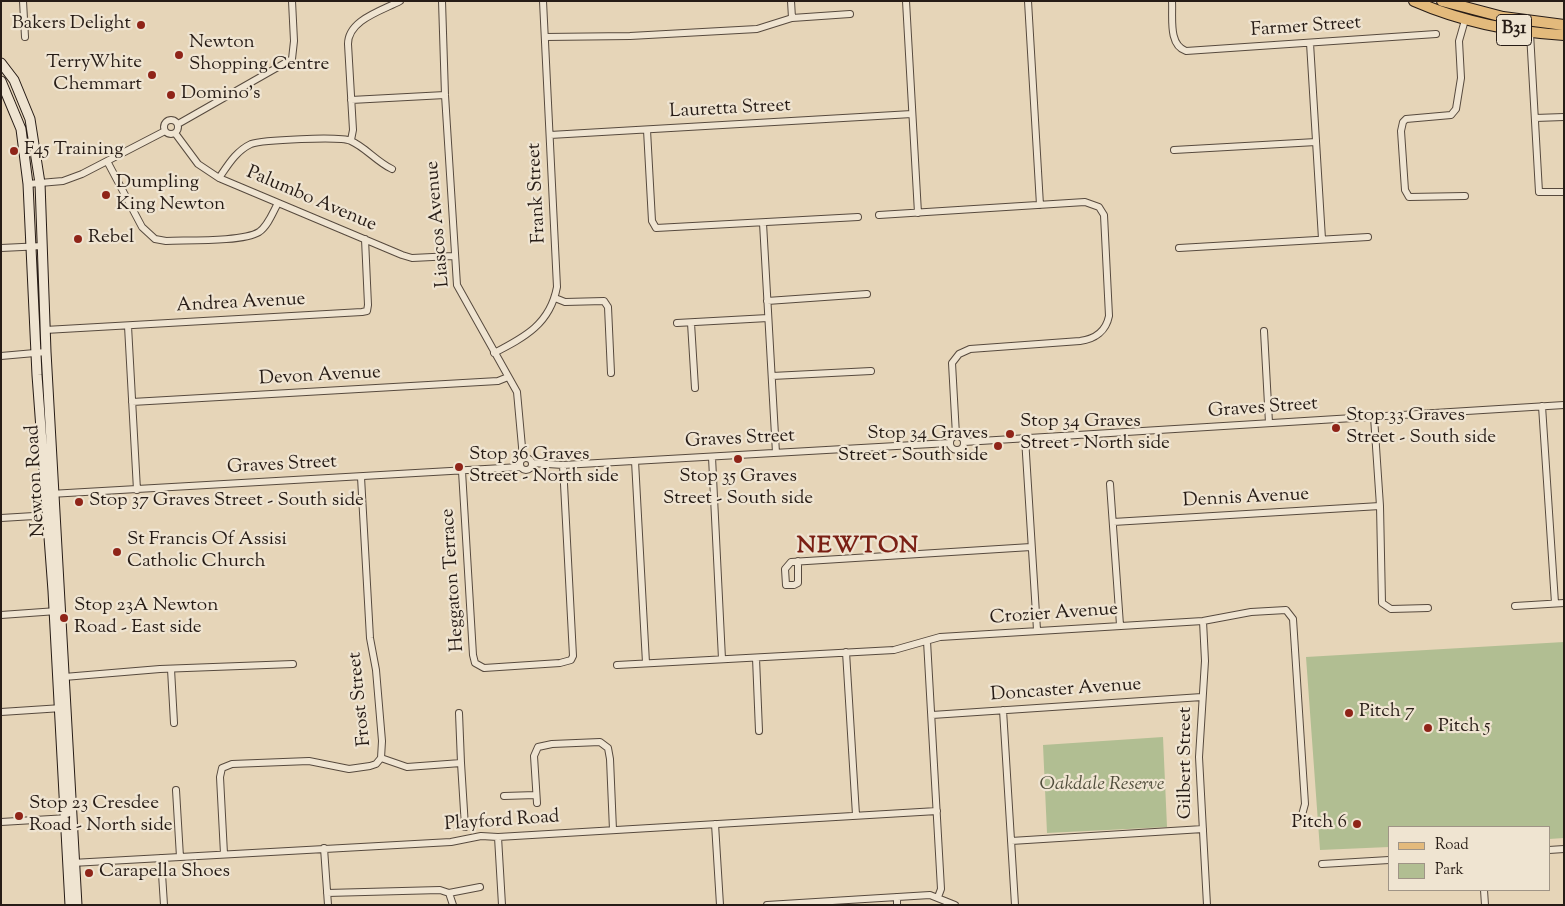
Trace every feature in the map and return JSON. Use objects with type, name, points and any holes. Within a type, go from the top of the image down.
[{"type":"main road","name":"B31","points":[[1442,1],[1503,18],[1564,25]]},
{"type":"main road","name":"B31","points":[[1416,2],[1465,20],[1530,33],[1564,35]]},
{"type":"main road","name":"Newton Road","points":[[1,63],[14,80],[30,119],[40,183],[45,330],[41,352]]},
{"type":"main road","name":"Newton Road","points":[[1,81],[21,129],[28,184],[31,246],[41,352],[72,863],[77,905]]},
{"type":"main road","name":"Newton Road","points":[[50,494],[48,520],[64,677],[62,708]]},
{"type":"main road","name":"Newton Road","points":[[70,905],[72,863]]},
{"type":"street","points":[[23,1],[25,37]]},
{"type":"street","points":[[165,131],[171,134],[176,133],[178,124],[292,59],[294,41],[292,1]]},
{"type":"street","points":[[350,140],[353,130],[348,44],[350,32],[357,24],[400,1]]},
{"type":"street","name":"Liascos Avenue","points":[[442,1],[453,256],[460,294],[518,398],[523,458]]},
{"type":"street","name":"Frank Street","points":[[494,353],[533,331],[545,318],[555,298],[557,287],[543,1]]},
{"type":"street","points":[[791,1],[792,18]]},
{"type":"street","points":[[906,1],[918,213]]},
{"type":"street","points":[[1028,1],[1040,205]]},
{"type":"street","name":"Farmer Street","points":[[1172,1],[1174,42],[1178,48],[1186,51],[1436,34]]},
{"type":"street","points":[[545,37],[630,36],[757,29],[792,18],[850,14]]},
{"type":"street","points":[[1465,20],[1459,41],[1461,78],[1456,109],[1451,115],[1406,119],[1401,125],[1405,190],[1409,197],[1465,196]]},
{"type":"street","points":[[1530,33],[1539,192],[1564,192]]},
{"type":"street","points":[[1310,43],[1322,239]]},
{"type":"street","points":[[351,100],[445,95]]},
{"type":"street","name":"Lauretta Street","points":[[550,134],[912,114]]},
{"type":"street","points":[[1535,118],[1564,117]]},
{"type":"street","points":[[165,131],[164,124],[168,120],[174,120],[178,124]]},
{"type":"street","points":[[646,130],[652,221],[656,228],[858,217]]},
{"type":"street","points":[[28,184],[71,178],[165,131]]},
{"type":"street","name":"Palumbo Avenue","points":[[176,133],[198,164],[220,178],[412,258],[453,256]]},
{"type":"street","points":[[220,178],[234,157],[252,144],[267,141],[337,138],[350,140],[380,163],[392,169]]},
{"type":"street","points":[[1174,150],[1316,142]]},
{"type":"street","points":[[106,161],[142,227],[155,239],[166,241],[245,236],[258,232],[264,227],[278,203]]},
{"type":"street","points":[[879,215],[1085,202],[1095,204],[1102,211],[1105,222],[1109,316],[1104,329],[1093,338],[1080,342],[970,349],[958,354],[952,363],[956,435]]},
{"type":"street","points":[[763,223],[776,453]]},
{"type":"street","points":[[1179,248],[1368,237]]},
{"type":"street","name":"Andrea Avenue","points":[[45,330],[367,311],[365,239]]},
{"type":"street","points":[[1,248],[43,246]]},
{"type":"street","points":[[767,300],[866,294]]},
{"type":"street","points":[[555,298],[565,302],[604,301],[608,307],[612,373]]},
{"type":"street","points":[[677,324],[768,318]]},
{"type":"street","points":[[691,323],[695,388]]},
{"type":"street","points":[[128,326],[137,490]]},
{"type":"street","points":[[1264,331],[1269,423]]},
{"type":"street","points":[[1,356],[41,352]]},
{"type":"street","points":[[772,376],[871,371]]},
{"type":"street","name":"Devon Avenue","points":[[132,402],[498,381],[508,377]]},
{"type":"street","name":"Graves Street","points":[[964,442],[1564,405]]},
{"type":"street","points":[[1542,406],[1554,603]]},
{"type":"street","points":[[1374,417],[1380,506],[1382,603],[1391,609],[1428,608]]},
{"type":"street","points":[[956,435],[961,437],[964,442],[962,448],[958,450],[951,448],[949,443],[952,437],[956,435]]},
{"type":"street","points":[[1025,438],[1037,630]]},
{"type":"street","name":"Graves Street","points":[[50,494],[520,467],[528,470],[532,463],[563,465],[949,443]]},
{"type":"street","points":[[712,457],[722,660]]},
{"type":"street","points":[[520,467],[523,458],[528,458],[532,463]]},
{"type":"street","points":[[635,461],[646,663]]},
{"type":"street","name":"Heggaton Terrace","points":[[462,471],[473,655],[479,667],[484,668],[560,663],[571,660],[573,656],[563,465]]},
{"type":"street","name":"Frost Street","points":[[224,854],[220,777],[222,768],[232,764],[309,761],[349,769],[376,764],[381,758],[382,741],[370,638],[361,477]]},
{"type":"street","points":[[1110,484],[1120,625]]},
{"type":"street","name":"Dennis Avenue","points":[[1114,522],[1380,506]]},
{"type":"street","points":[[1,518],[34,516],[48,520]]},
{"type":"street","points":[[798,561],[1032,547]]},
{"type":"street","points":[[1515,606],[1564,603]]},
{"type":"street","name":"Crozier Avenue","points":[[617,665],[894,650],[940,637],[1204,621],[1251,612],[1280,610],[1291,613],[1293,619],[1305,804],[1302,815]]},
{"type":"street","points":[[1,615],[57,611]]},
{"type":"street","name":"Gilbert Street","points":[[1204,621],[1199,757],[1207,905]]},
{"type":"street","points":[[927,641],[941,889],[938,897]]},
{"type":"street","points":[[846,652],[856,815]]},
{"type":"street","points":[[756,658],[759,731]]},
{"type":"street","points":[[64,677],[171,669],[293,664]]},
{"type":"street","points":[[171,669],[174,723]]},
{"type":"street","name":"Doncaster Avenue","points":[[932,715],[1202,697]]},
{"type":"street","points":[[1,712],[62,708]]},
{"type":"street","points":[[1003,710],[1015,905]]},
{"type":"street","points":[[459,713],[465,827]]},
{"type":"street","points":[[537,803],[534,756],[538,747],[552,744],[600,742],[605,744],[610,759],[613,830]]},
{"type":"street","points":[[381,758],[407,767],[461,763]]},
{"type":"street","points":[[176,790],[180,857]]},
{"type":"street","points":[[504,796],[536,795]]},
{"type":"street","name":"Playford Road","points":[[72,863],[451,842],[481,836],[498,837],[937,810]]},
{"type":"street","points":[[1,822],[69,818]]},
{"type":"street","points":[[715,824],[720,905]]},
{"type":"street","points":[[1011,841],[1202,829]]},
{"type":"street","points":[[498,837],[502,905]]},
{"type":"street","points":[[324,848],[328,905]]},
{"type":"street","points":[[1550,850],[1564,849]]},
{"type":"street","points":[[161,858],[164,905]]},
{"type":"street","points":[[1322,864],[1388,860]]},
{"type":"street","points":[[327,893],[440,890],[450,893],[480,887]]},
{"type":"street","points":[[1484,891],[1485,905]]},
{"type":"street","points":[[450,893],[453,905]]},
{"type":"street","points":[[767,905],[930,895],[954,905]]},
{"type":"street","points":[[897,897],[898,905]]},
{"type":"green space","points":[[1564,642],[1564,838],[1550,839],[1550,826],[1388,826],[1388,847],[1320,850],[1306,657]]},
{"type":"green space","name":"Oakdale Reserve","points":[[1163,737],[1167,827],[1047,833],[1043,745]]},
{"type":"place","name":"Bakers Delight","points":[[141,25]]},
{"type":"place","name":"Newton Shopping Centre","points":[[179,55]]},
{"type":"place","name":"TerryWhite Chemmart","points":[[152,75]]},
{"type":"place","name":"Domino's","points":[[171,95]]},
{"type":"place","name":"F45 Training","points":[[14,151]]},
{"type":"place","name":"Dumpling King Newton","points":[[106,195]]},
{"type":"place","name":"Rebel","points":[[78,239]]},
{"type":"place","name":"Stop 33 Graves Street - South side","points":[[1336,428]]},
{"type":"place","name":"Stop 34 Graves Street - North side","points":[[1010,434]]},
{"type":"place","name":"Stop 34 Graves Street - South side","points":[[998,446]]},
{"type":"place","name":"Stop 35 Graves Street - South side","points":[[738,459]]},
{"type":"place","name":"Stop 36 Graves Street - North side","points":[[459,467]]},
{"type":"place","name":"Stop 37 Graves Street - South side","points":[[79,502]]},
{"type":"place","name":"St Francis Of Assisi Catholic Church","points":[[117,552]]},
{"type":"place","name":"Stop 23A Newton Road - East side","points":[[64,618]]},
{"type":"place","name":"Pitch 7","points":[[1349,713]]},
{"type":"place","name":"Pitch 5","points":[[1428,728]]},
{"type":"place","name":"Stop 23 Cresdee Road - North side","points":[[19,816]]},
{"type":"place","name":"Pitch 6","points":[[1357,824]]},
{"type":"place","name":"Carapella Shoes","points":[[89,873]]},
{"type":"district","name":"NEWTON","points":[[858,548]]}]
